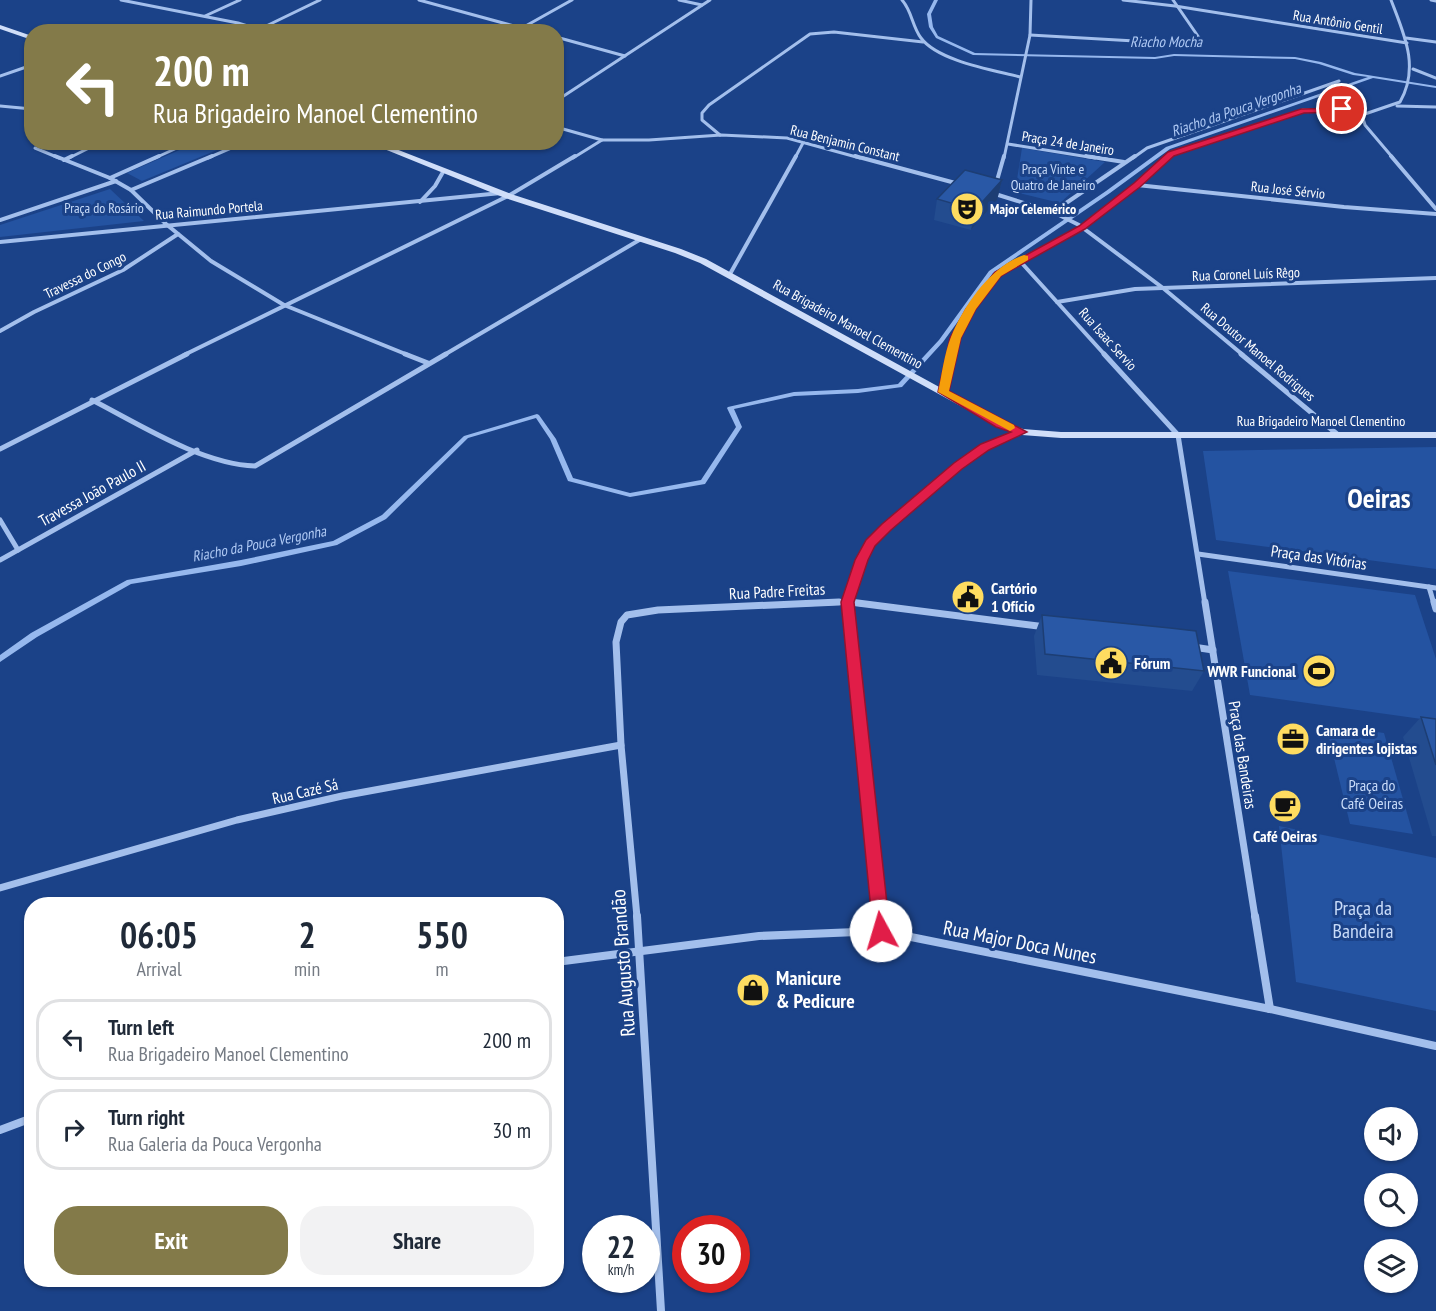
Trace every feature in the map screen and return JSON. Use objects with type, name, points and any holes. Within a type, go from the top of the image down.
[{"type":"main road","points":[[0,27],[24,35]]},
{"type":"main road","name":"Rua Brigadeiro Manoel Clementino","points":[[392,150],[504,195],[678,251],[730,274],[1000,424],[1022,432],[1061,435],[1436,435]]},
{"type":"street","points":[[121,0],[236,24]]},
{"type":"street","points":[[205,16],[240,0]]},
{"type":"street","points":[[272,24],[320,0]]},
{"type":"street","points":[[419,0],[507,24]]},
{"type":"street","points":[[437,5],[448,0]]},
{"type":"street","points":[[529,24],[572,0]]},
{"type":"street","points":[[679,0],[702,5]]},
{"type":"street","points":[[564,96],[710,0]]},
{"type":"street","points":[[902,0],[909,6],[914,28],[923,42]]},
{"type":"street","points":[[993,193],[1008,144],[1030,35],[1032,0]]},
{"type":"street","name":"Rua Antônio Gentil","points":[[1124,0],[1407,43]]},
{"type":"street","points":[[1030,35],[1170,43],[1202,42],[1173,0]]},
{"type":"street","points":[[1390,0],[1406,38],[1413,69],[1403,99],[1396,105]]},
{"type":"street","points":[[1431,0],[1436,1]]},
{"type":"street","points":[[721,135],[702,120],[702,113],[709,105],[810,34],[834,32],[923,42],[961,60],[1020,77]]},
{"type":"street","name":"Rua Antônio Gentil","points":[[1406,38],[1436,42]]},
{"type":"street","points":[[564,39],[625,56]]},
{"type":"street","points":[[0,76],[24,68]]},
{"type":"street","points":[[1413,69],[1436,78]]},
{"type":"street","points":[[1053,212],[1147,148],[1167,139],[1339,81]]},
{"type":"street","points":[[944,392],[956,338],[971,309],[998,274],[1019,260],[1057,243],[1137,185],[1162,161],[1179,150],[1304,111],[1342,109],[1362,116],[1396,105],[1436,107]]},
{"type":"street","points":[[0,106],[24,108]]},
{"type":"street","points":[[1362,116],[1365,125],[1436,209]]},
{"type":"street","name":"Rua Benjamin Constant","points":[[564,129],[603,140],[649,140],[721,135],[771,136],[804,141],[960,184]]},
{"type":"street","points":[[0,449],[92,400],[504,195],[603,140]]},
{"type":"street","points":[[730,274],[804,141]]},
{"type":"street","name":"Praça 24 de Janeiro","points":[[1008,144],[1125,162]]},
{"type":"street","points":[[40,150],[110,178],[132,190],[166,224],[211,261],[284,305],[428,363]]},
{"type":"street","points":[[64,160],[84,150]]},
{"type":"street","points":[[110,178],[172,150]]},
{"type":"street","points":[[132,190],[226,150]]},
{"type":"street","points":[[420,202],[435,186],[443,172]]},
{"type":"street","points":[[0,220],[116,181]]},
{"type":"street","name":"Rua José Sérvio","points":[[1137,185],[1436,214]]},
{"type":"street","points":[[982,190],[1053,212],[1081,226],[1163,288]]},
{"type":"street","name":"Rua Raimundo Portela","points":[[0,242],[166,224],[504,195]]},
{"type":"street","name":"Travessa do Congo","points":[[0,331],[34,312],[123,270],[178,234]]},
{"type":"street","points":[[92,400],[197,450],[236,465],[255,466],[641,239]]},
{"type":"street","name":"Rua Isaac Servio","points":[[1019,260],[1178,435]]},
{"type":"street","points":[[1434,278],[1436,283]]},
{"type":"street","name":"Rua Coronel Luís Rêgo","points":[[1057,302],[1113,292],[1163,288],[1434,278]]},
{"type":"street","name":"Rua Doutor Manoel Rodrigues","points":[[1163,288],[1337,434]]},
{"type":"street","points":[[881,931],[847,602],[853,580],[870,543],[886,527],[958,466],[985,447],[1022,432]]},
{"type":"street","name":"Praça das Bandeiras","points":[[1178,435],[1270,1009]]},
{"type":"street","name":"Travessa João Paulo II","points":[[0,560],[197,450]]},
{"type":"street","points":[[0,520],[18,550]]},
{"type":"street","name":"Praça das Vitórias","points":[[1198,554],[1432,587]]},
{"type":"street","points":[[1432,587],[1436,609]]},
{"type":"street","name":"Rua Padre Freitas","points":[[627,615],[658,610],[847,602],[1050,627]]},
{"type":"street","name":"Rua Augusto Brandão","points":[[627,615],[621,622],[616,642],[621,745],[640,951],[661,1311]]},
{"type":"street","points":[[1190,646],[1213,650]]},
{"type":"street","name":"Rua Cazé Sá","points":[[0,888],[237,820],[342,795],[621,745]]},
{"type":"street","name":"Rua Major Doca Nunes","points":[[564,961],[790,933],[881,931],[1270,1009],[1436,1046]]},
{"type":"street","points":[[0,1130],[24,1121]]},
{"type":"green space","name":"Praça Vinte e Quatro de Janeiro","points":[[1022,148],[1105,162],[1060,203],[1015,192]]},
{"type":"green space","name":"Praça do Rosário","points":[[180,150],[217,150],[142,181],[127,173]]},
{"type":"green space","name":"Praça do Rosário","points":[[110,189],[144,221],[0,237],[0,225]]},
{"type":"green space","points":[[1436,447],[1436,569],[1216,540],[1203,451]]},
{"type":"green space","points":[[1228,571],[1415,595],[1436,659],[1436,721],[1250,695]]},
{"type":"green space","name":"Praça do Café Oeiras","points":[[1326,725],[1384,733],[1413,834],[1350,824]]},
{"type":"green space","name":"Praça da Bandeira","points":[[1279,826],[1436,858],[1436,1011],[1296,982]]},
{"type":"building","points":[[965,170],[1002,180],[975,210],[937,199]]},
{"type":"building","points":[[1042,615],[1196,631],[1204,671],[1045,654]]},
{"type":"building","points":[[1421,717],[1436,719],[1436,765]]},
{"type":"waterway","name":"Riacho Mocha","points":[[936,0],[929,14],[931,27],[937,37],[974,54],[1295,58],[1373,77]]},
{"type":"waterway","name":"Riacho da Pouca Vergonha","points":[[0,659],[34,635],[129,582],[241,563],[335,543],[384,517],[466,437],[537,416],[553,439],[570,479],[630,495],[703,482],[739,427],[730,408],[794,394],[858,391],[900,386],[941,341],[991,272],[1168,148],[1373,77]]},
{"type":"waterway","name":"Riacho Mocha","points":[[1373,77],[1436,87]]},
{"type":"slow traffic","points":[[1010,428],[944,392],[956,338],[971,309],[984,289],[998,274],[1024,258]]},
{"type":"place","name":"Major Celemérico","points":[[967,209]]},
{"type":"place","name":"Cartório 1 Ofício","points":[[968,597]]},
{"type":"place","name":"Fórum","points":[[1111,663]]},
{"type":"place","name":"WWR Funcional","points":[[1319,671]]},
{"type":"place","name":"Camara de dirigentes lojistas","points":[[1293,739]]},
{"type":"place","name":"Café Oeiras","points":[[1285,806]]},
{"type":"place","name":"Manicure & Pedicure","points":[[753,990]]},
{"type":"district","name":"Oeiras","points":[[1379,498]]},
{"type":"route","points":[[881,931],[847,602],[861,560],[870,543],[886,527],[958,466],[985,447],[1022,432],[1000,424],[944,392],[956,338],[971,309],[984,289],[998,274],[1019,260],[1057,243],[1082,228],[1137,185],[1171,154],[1304,111],[1342,109]]}]
